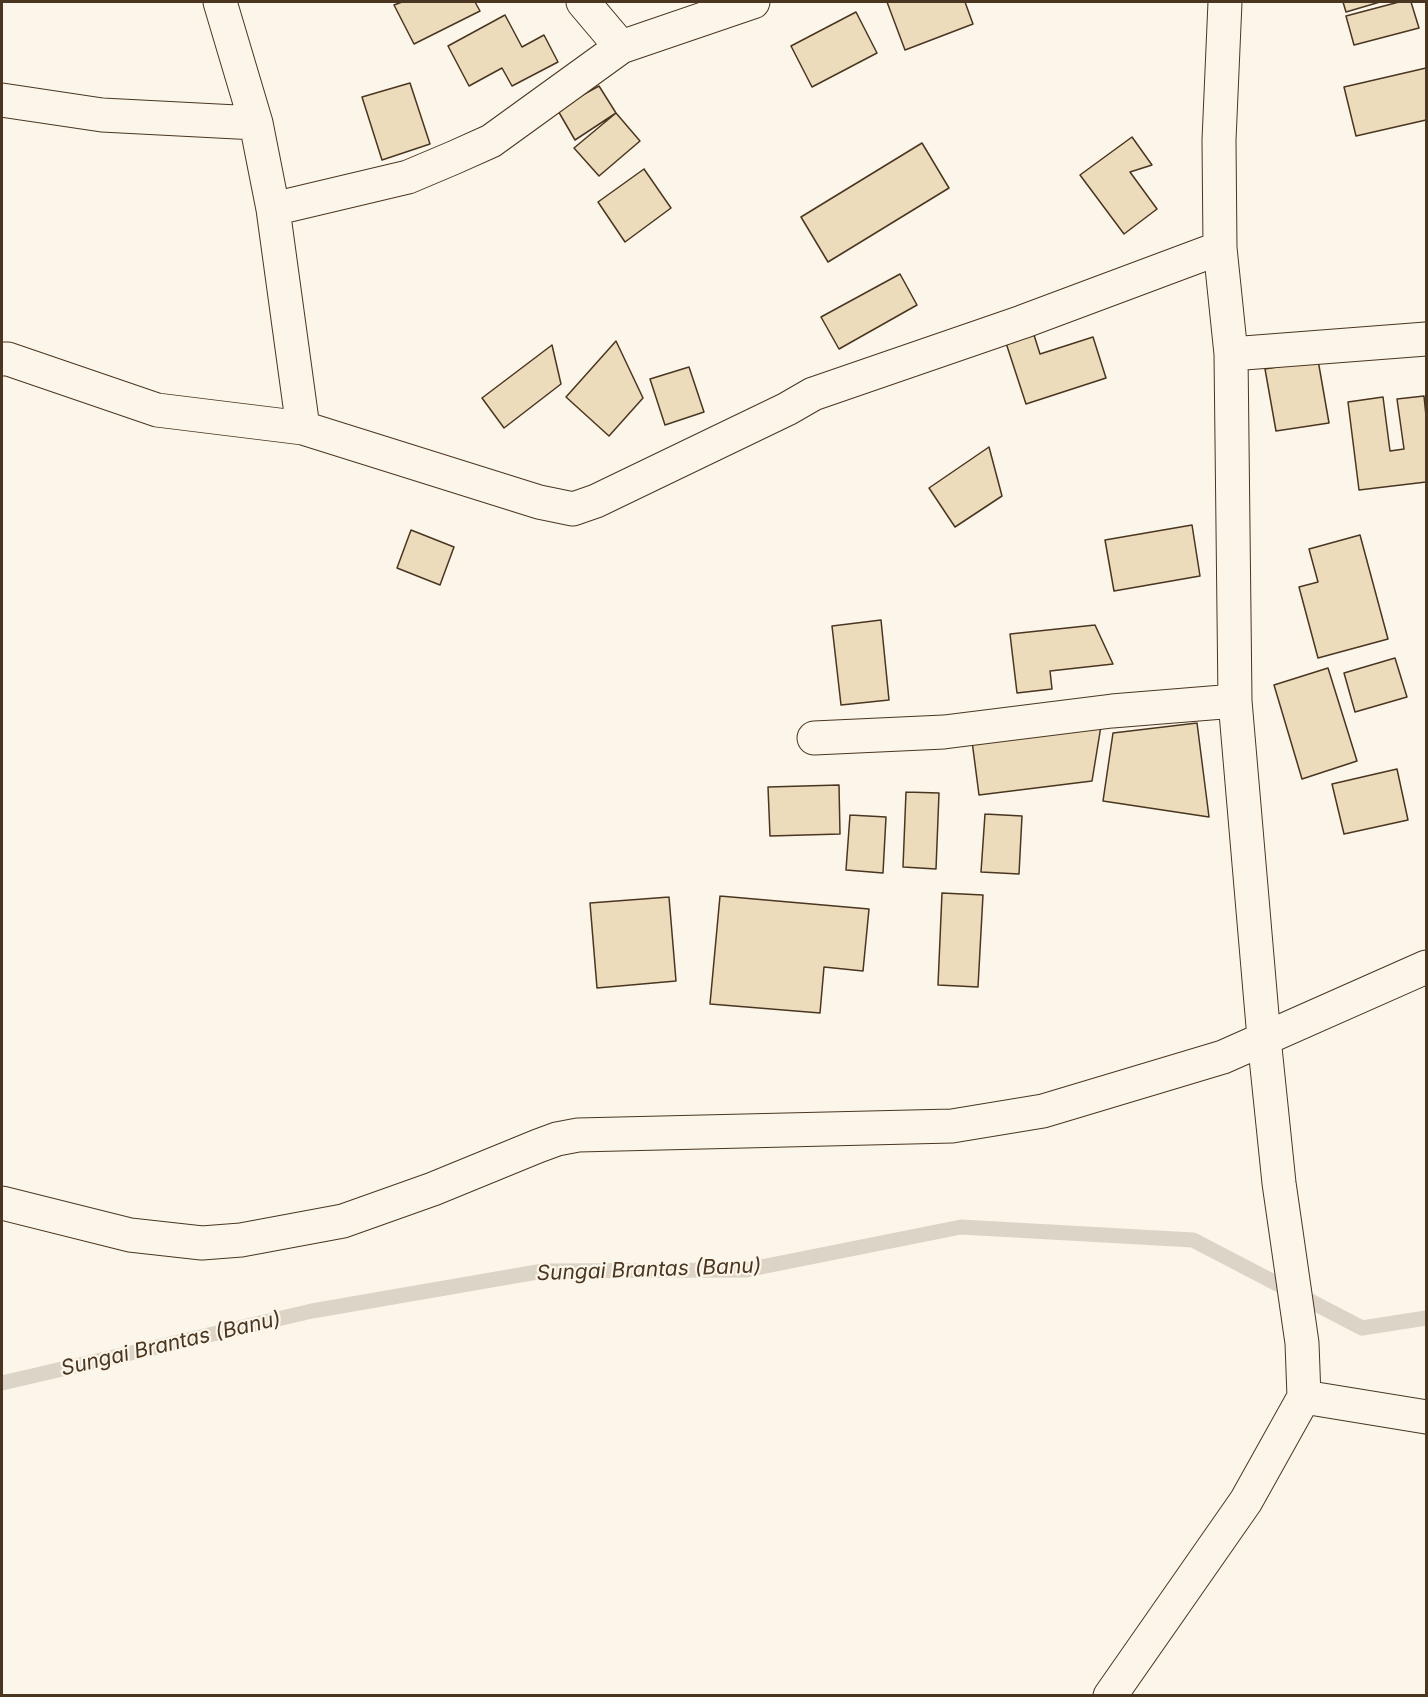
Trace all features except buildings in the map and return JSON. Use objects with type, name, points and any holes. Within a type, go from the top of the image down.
[{"type":"street","points":[[220,2],[256,123],[273,209],[303,428]]},
{"type":"street","points":[[583,2],[621,46]]},
{"type":"street","points":[[273,209],[408,177],[453,158],[491,141],[621,46],[753,2]]},
{"type":"street","points":[[1110,1695],[1246,1501],[1304,1396],[1302,1343],[1279,1183],[1264,1038],[1235,700],[1231,354],[1220,248],[1219,140],[1225,2]]},
{"type":"street","points":[[2,100],[102,115],[256,123]]},
{"type":"street","points":[[2,359],[8,359],[156,410],[303,428],[539,502],[573,509],[596,501],[787,409],[813,394],[1022,322],[1220,248]]},
{"type":"street","points":[[1231,354],[1426,339]]},
{"type":"street","points":[[813,738],[944,732],[1112,711],[1235,700]]},
{"type":"street","points":[[2,1203],[130,1235],[202,1243],[241,1240],[343,1221],[433,1189],[557,1139],[578,1135],[952,1126],[1043,1111],[1223,1057],[1426,967]]},
{"type":"street","points":[[1304,1396],[1426,1417]]},
{"type":"waterway","name":"Sungai Brantas (Banu)","points":[[2,1383],[312,1311],[543,1271],[746,1270],[961,1227],[1193,1240],[1362,1328],[1426,1318]]}]
